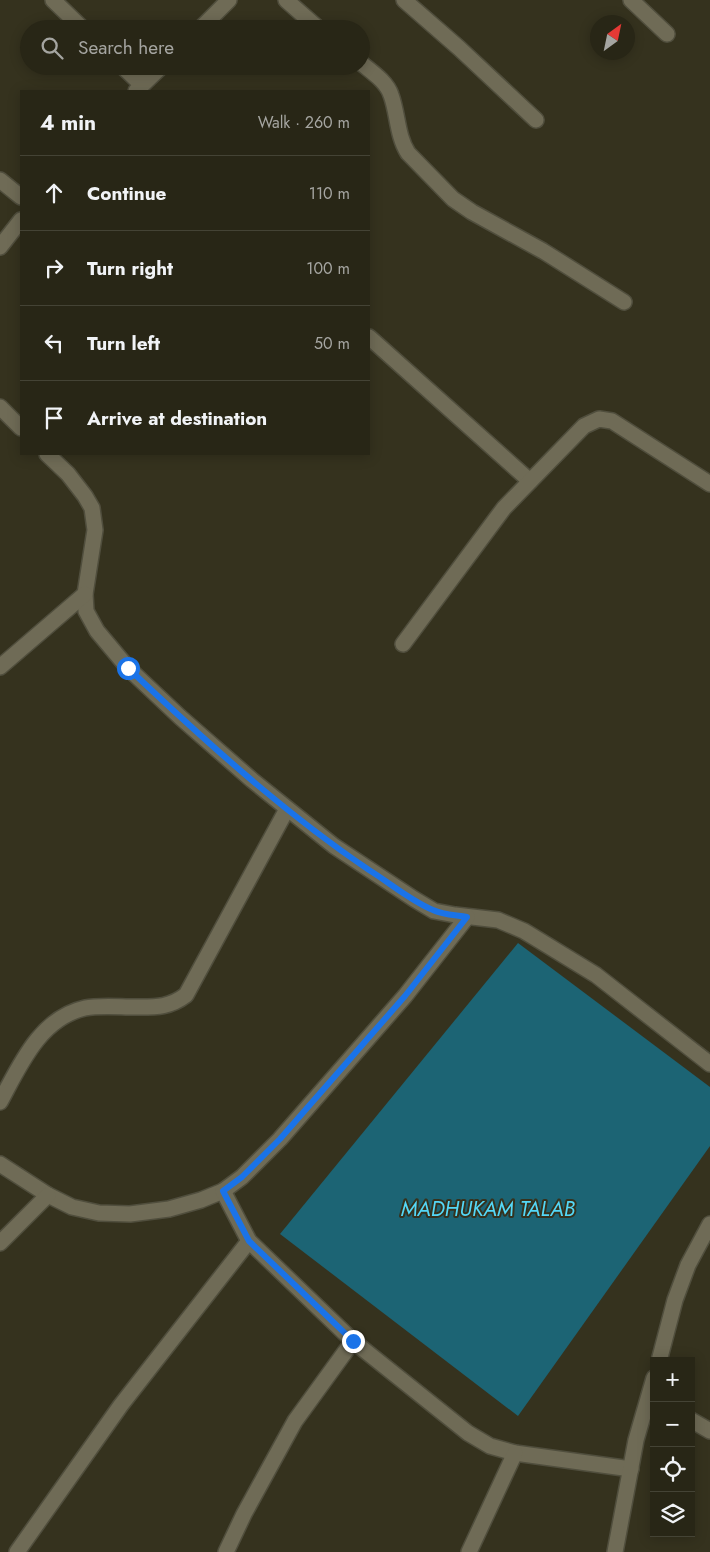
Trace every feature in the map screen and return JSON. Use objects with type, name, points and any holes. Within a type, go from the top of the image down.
[{"type":"street","points":[[53,0],[74,20]]},
{"type":"street","points":[[209,20],[229,0]]},
{"type":"street","points":[[286,0],[309,20]]},
{"type":"street","points":[[404,0],[536,120]]},
{"type":"street","points":[[631,0],[667,34]]},
{"type":"street","points":[[370,71],[383,82],[391,93],[403,145],[408,153],[453,198],[472,212],[543,251],[624,302]]},
{"type":"street","points":[[129,75],[139,88],[153,75]]},
{"type":"street","points":[[0,180],[20,196]]},
{"type":"street","points":[[0,247],[20,221]]},
{"type":"street","points":[[370,338],[530,481]]},
{"type":"street","points":[[0,407],[20,427]]},
{"type":"street","points":[[403,644],[504,508],[584,426],[599,419],[612,421],[710,484]]},
{"type":"street","points":[[48,455],[68,474],[92,508],[94,530],[85,594],[86,611],[97,631],[128,668],[223,755],[334,846],[414,900],[434,911],[498,920],[524,931],[596,975],[710,1064]]},
{"type":"street","points":[[0,667],[85,594]]},
{"type":"street","points":[[0,1102],[23,1058],[39,1037],[69,1014],[86,1008],[157,1006],[175,1003],[186,995],[287,808]]},
{"type":"street","points":[[0,1164],[48,1195],[72,1207],[99,1213],[130,1214],[169,1209],[201,1200],[223,1191],[242,1177],[280,1139],[405,996],[467,917]]},
{"type":"street","points":[[223,1191],[249,1241],[353,1341],[468,1434],[490,1446],[515,1453],[631,1469]]},
{"type":"street","points":[[0,1243],[48,1195]]},
{"type":"street","points":[[660,1357],[674,1300],[688,1265],[710,1224]]},
{"type":"street","points":[[16,1552],[121,1405],[249,1241]]},
{"type":"street","points":[[226,1552],[244,1514],[295,1422],[353,1341]]},
{"type":"street","points":[[614,1552],[636,1440],[650,1402]]},
{"type":"street","points":[[695,1422],[710,1431]]},
{"type":"street","points":[[469,1552],[515,1453]]},
{"type":"water","name":"MADHUKAM TALAB","points":[[518,943],[710,1087],[710,1146],[518,1416],[280,1234]]},
{"type":"route","points":[[128,668],[180,717],[252,780],[334,846],[414,900],[434,911],[467,917],[405,996],[280,1139],[242,1177],[223,1191],[249,1241],[353,1341]]}]
